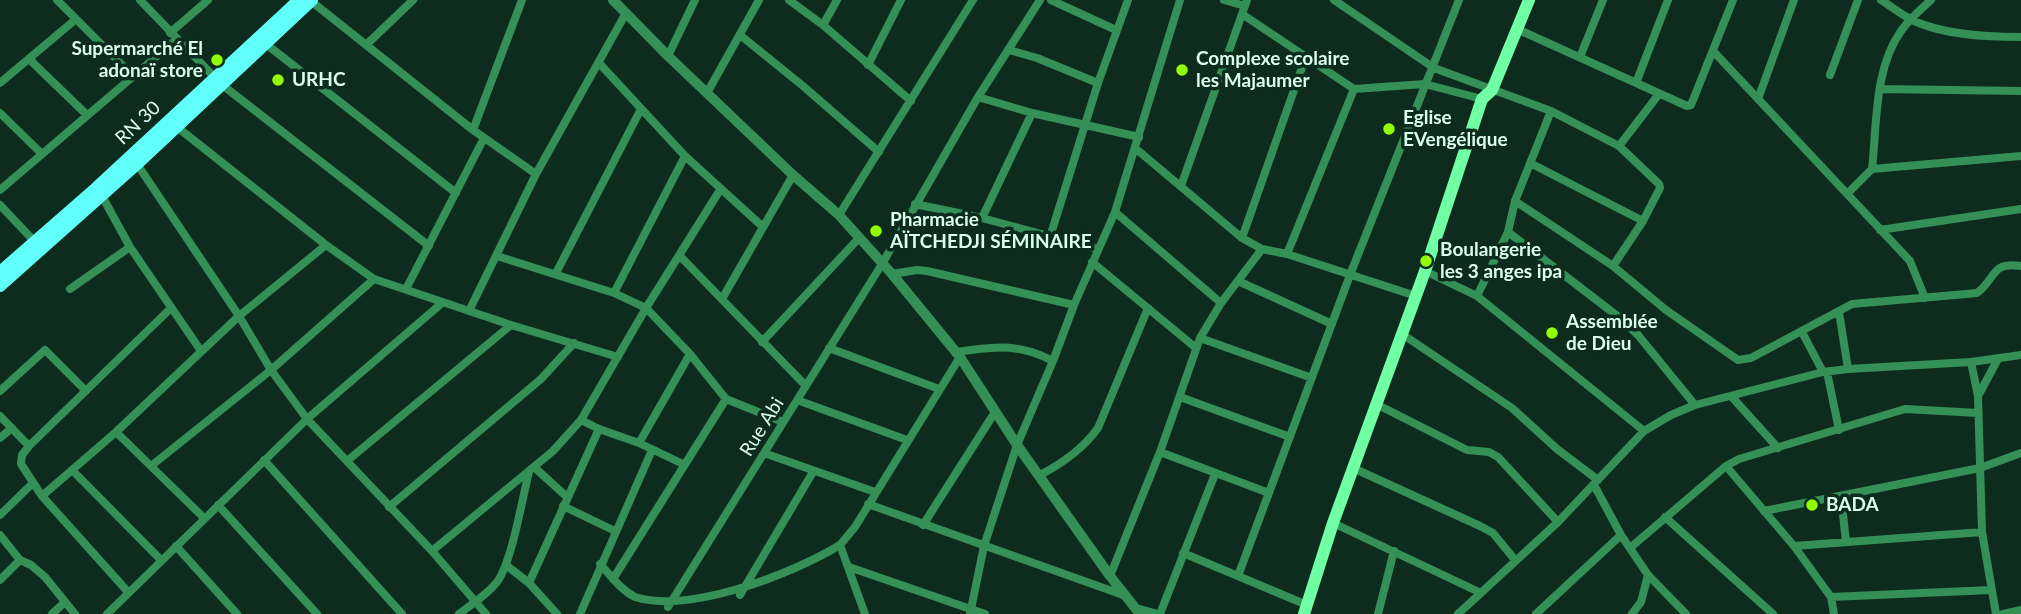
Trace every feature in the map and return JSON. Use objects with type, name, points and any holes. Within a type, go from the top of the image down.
[{"type":"main road","name":"RN 30","points":[[0,286],[177,127],[218,81],[266,44],[307,0]]},
{"type":"main road","name":"RN 30","points":[[0,272],[307,0]]},
{"type":"main road","points":[[1305,610],[1333,523],[1425,271],[1482,99],[1492,90],[1529,0]]},
{"type":"street","points":[[57,0],[133,76]]},
{"type":"street","points":[[140,0],[218,81],[429,246]]},
{"type":"street","points":[[0,190],[133,76],[208,0]]},
{"type":"street","points":[[307,0],[473,130],[536,174]]},
{"type":"street","points":[[366,45],[413,0]]},
{"type":"street","points":[[473,130],[522,0]]},
{"type":"street","points":[[614,0],[668,56],[839,215],[892,274],[958,355],[1017,445],[1138,611],[1159,614],[1215,474]]},
{"type":"street","points":[[668,56],[695,0]]},
{"type":"street","points":[[707,93],[759,0]]},
{"type":"street","points":[[789,0],[823,25],[911,101]]},
{"type":"street","points":[[823,25],[836,0]]},
{"type":"street","points":[[868,65],[901,0]]},
{"type":"street","points":[[839,215],[973,0]]},
{"type":"street","name":"Rue Abi","points":[[668,607],[882,264],[978,97],[1041,0]]},
{"type":"street","points":[[1051,0],[1116,30]]},
{"type":"street","points":[[1050,237],[1098,83],[1128,0]]},
{"type":"street","points":[[971,612],[984,545],[1017,445],[1097,249],[1115,212],[1180,0]]},
{"type":"street","points":[[1224,0],[1245,6],[1306,56],[1354,89],[1425,84],[1482,99]]},
{"type":"street","points":[[1334,0],[1434,68],[1551,111],[1619,146],[1660,186],[1643,221],[1613,266]]},
{"type":"street","points":[[1238,576],[1350,275],[1458,2],[1448,0]]},
{"type":"street","points":[[1580,57],[1603,0]]},
{"type":"street","points":[[1636,83],[1668,0]]},
{"type":"street","points":[[1517,29],[1687,106],[1691,105],[1733,0]]},
{"type":"street","points":[[1758,99],[1794,0]]},
{"type":"street","points":[[1830,75],[1858,0]]},
{"type":"street","points":[[1881,0],[1910,19],[1941,30],[2021,37]]},
{"type":"street","points":[[1847,194],[1872,169],[1887,60],[1900,32],[1931,0]]},
{"type":"street","points":[[1181,186],[1245,6]]},
{"type":"street","points":[[469,311],[536,174],[626,13]]},
{"type":"street","points":[[0,83],[76,19]]},
{"type":"street","points":[[740,35],[879,152]]},
{"type":"street","points":[[266,44],[456,193]]},
{"type":"street","points":[[1009,50],[1037,58],[1098,83]]},
{"type":"street","points":[[1714,52],[1913,266],[1925,298]]},
{"type":"street","points":[[1241,238],[1306,56]]},
{"type":"street","points":[[29,59],[87,115]]},
{"type":"street","points":[[599,63],[685,156],[763,228]]},
{"type":"street","points":[[1287,254],[1354,89]]},
{"type":"street","points":[[1881,89],[2021,91]]},
{"type":"street","points":[[1619,146],[1660,94]]},
{"type":"street","points":[[978,97],[1032,113],[1139,137]]},
{"type":"street","points":[[556,273],[641,109]]},
{"type":"street","points":[[1477,296],[1508,232],[1515,201],[1551,111]]},
{"type":"street","points":[[0,113],[42,154]]},
{"type":"street","points":[[982,218],[1032,113]]},
{"type":"street","points":[[177,127],[326,245],[374,279],[442,303],[618,357]]},
{"type":"street","points":[[406,289],[484,138]]},
{"type":"street","points":[[1135,148],[1241,238],[1262,249],[1287,254],[1416,296]]},
{"type":"street","points":[[614,293],[685,156]]},
{"type":"street","points":[[1872,169],[2021,156]]},
{"type":"street","points":[[1530,163],[1643,221]]},
{"type":"street","points":[[137,164],[239,316],[271,370],[307,419],[432,551],[486,614]]},
{"type":"street","points":[[722,299],[793,175]]},
{"type":"street","points":[[432,551],[564,441],[581,420],[646,308],[720,190]]},
{"type":"street","points":[[102,196],[130,247],[201,351]]},
{"type":"street","points":[[1515,201],[1613,266],[1666,310],[1738,360],[1751,358],[1852,304],[1977,293],[2000,267],[2011,264],[2021,266]]},
{"type":"street","points":[[915,204],[982,218],[1097,249]]},
{"type":"street","points":[[0,205],[34,241]]},
{"type":"street","points":[[1881,230],[2021,209]]},
{"type":"street","points":[[1115,212],[1221,303]]},
{"type":"street","points":[[1508,232],[1620,318],[1695,405]]},
{"type":"street","points":[[762,342],[859,237]]},
{"type":"street","points":[[42,496],[116,432],[239,316],[326,245]]},
{"type":"street","points":[[70,289],[130,247]]},
{"type":"street","points":[[1110,576],[1160,452],[1200,338],[1221,303],[1262,249]]},
{"type":"street","points":[[679,255],[806,386]]},
{"type":"street","points":[[497,256],[614,293],[646,308],[690,354],[726,399],[783,422]]},
{"type":"street","points":[[1092,262],[1196,348]]},
{"type":"street","points":[[892,274],[927,271],[1074,305]]},
{"type":"street","points":[[1425,271],[1477,296],[1644,431]]},
{"type":"street","points":[[151,466],[271,370],[374,279]]},
{"type":"street","points":[[1238,281],[1332,324]]},
{"type":"street","points":[[107,614],[307,419],[442,303]]},
{"type":"street","points":[[1040,475],[1072,455],[1098,428],[1148,308]]},
{"type":"street","points":[[128,592],[42,496],[20,461],[29,446],[170,309]]},
{"type":"street","points":[[1839,312],[1848,369]]},
{"type":"street","points":[[347,461],[511,325]]},
{"type":"street","points":[[1801,332],[1825,372],[1839,430]]},
{"type":"street","points":[[1402,334],[1512,408],[1596,482],[1621,535],[1648,575],[1686,614]]},
{"type":"street","points":[[1200,338],[1312,378]]},
{"type":"street","points":[[389,508],[541,379],[574,343]]},
{"type":"street","points":[[958,355],[1017,347],[1033,350],[1053,361]]},
{"type":"street","points":[[829,348],[939,389]]},
{"type":"street","points":[[0,391],[45,350],[86,391]]},
{"type":"street","points":[[639,443],[690,354]]},
{"type":"street","points":[[600,564],[634,597],[652,605],[668,607],[705,603],[740,594],[796,572],[840,545],[855,527],[958,355]]},
{"type":"street","points":[[1458,614],[1558,522],[1644,431],[1671,415],[1695,405],[1825,372],[1971,362],[2021,355]]},
{"type":"street","points":[[1978,396],[1998,359]]},
{"type":"street","points":[[1971,362],[1978,396],[1982,532],[1996,614]]},
{"type":"street","points":[[1731,396],[1778,448]]},
{"type":"street","points":[[1180,397],[1290,437]]},
{"type":"street","points":[[613,579],[726,399]]},
{"type":"street","points":[[797,400],[907,440]]},
{"type":"street","points":[[1376,404],[1467,450],[1489,452],[1498,457],[1558,522]]},
{"type":"street","points":[[1630,548],[1726,466],[1739,459],[1905,409],[1978,413]]},
{"type":"street","points":[[923,525],[995,412]]},
{"type":"street","points":[[0,416],[29,446]]},
{"type":"street","points":[[581,420],[683,464]]},
{"type":"street","points":[[0,438],[12,428]]},
{"type":"street","points":[[529,583],[599,429]]},
{"type":"street","points":[[116,432],[204,519]]},
{"type":"street","points":[[580,614],[652,450]]},
{"type":"street","points":[[1160,452],[1269,493]]},
{"type":"street","points":[[764,453],[875,492]]},
{"type":"street","points":[[1764,511],[1980,468],[2021,453]]},
{"type":"street","points":[[264,460],[402,614]]},
{"type":"street","points":[[1726,466],[1794,546],[1831,597],[1834,614]]},
{"type":"street","points":[[1353,468],[1487,529],[1515,560]]},
{"type":"street","points":[[532,469],[567,497]]},
{"type":"street","points":[[459,614],[498,580],[506,565],[532,469]]},
{"type":"street","points":[[72,470],[161,560]]},
{"type":"street","points":[[740,594],[813,472]]},
{"type":"street","points":[[0,515],[33,483]]},
{"type":"street","points":[[1841,496],[1846,542]]},
{"type":"street","points":[[868,504],[1126,596]]},
{"type":"street","points":[[218,505],[317,614]]},
{"type":"street","points":[[563,506],[615,531]]},
{"type":"street","points":[[1665,517],[1773,614]]},
{"type":"street","points":[[1333,523],[1479,592]]},
{"type":"street","points":[[1794,546],[1982,532]]},
{"type":"street","points":[[0,535],[20,561],[31,565],[45,577],[75,614]]},
{"type":"street","points":[[1536,614],[1621,535]]},
{"type":"street","points":[[840,545],[865,614]]},
{"type":"street","points":[[176,546],[237,614]]},
{"type":"street","points":[[1378,614],[1394,551]]},
{"type":"street","points":[[1183,553],[1238,576],[1305,610]]},
{"type":"street","points":[[0,580],[20,561]]},
{"type":"street","points":[[506,565],[529,583],[557,614]]},
{"type":"street","points":[[849,567],[971,612],[985,614]]},
{"type":"street","points":[[1632,614],[1640,602],[1648,575]]},
{"type":"street","points":[[1831,597],[1992,590]]},
{"type":"street","points":[[52,614],[65,602]]},
{"type":"street","points":[[2003,614],[2021,610]]},
{"type":"place","name":"Supermarché El adonaï store","points":[[217,60]]},
{"type":"place","name":"Complexe scolaire les Majaumer","points":[[1182,70]]},
{"type":"place","name":"URHC","points":[[278,80]]},
{"type":"place","name":"Eglise EVengélique","points":[[1389,129]]},
{"type":"place","name":"Pharmacie AÏTCHEDJI SÉMINAIRE","points":[[876,231]]},
{"type":"place","name":"Boulangerie les 3 anges ipa","points":[[1426,261]]},
{"type":"place","name":"Assemblée de Dieu","points":[[1552,333]]},
{"type":"place","name":"BADA","points":[[1812,505]]}]
